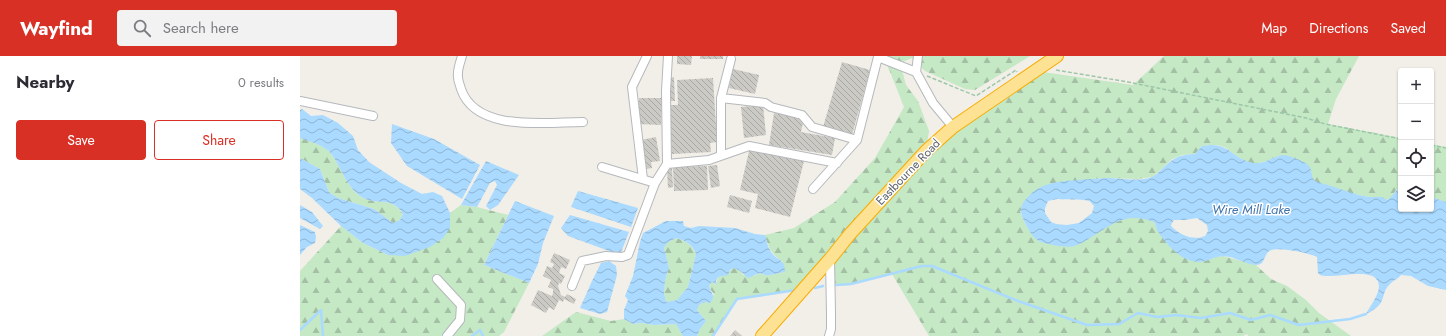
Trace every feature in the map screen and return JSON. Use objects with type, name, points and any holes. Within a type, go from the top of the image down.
[{"type":"highway","name":"Eastbourne Road","points":[[762,336],[830,260],[850,234],[926,151],[953,127],[1057,56]]},
{"type":"street","points":[[462,56],[458,78],[463,94],[469,103],[477,110],[494,119],[514,123],[583,122]]},
{"type":"street","points":[[643,179],[632,88],[647,56]]},
{"type":"street","points":[[572,286],[582,261],[606,256],[622,257],[628,255],[655,183],[667,164],[666,91],[668,56]]},
{"type":"street","points":[[918,56],[916,72],[933,103],[953,127]]},
{"type":"street","points":[[813,189],[857,140],[877,57],[916,72]]},
{"type":"street","points":[[721,155],[721,98],[731,59]]},
{"type":"street","points":[[721,98],[765,103],[771,107],[802,115],[812,127],[857,140]]},
{"type":"street","points":[[300,101],[373,116]]},
{"type":"street","points":[[667,164],[709,160],[749,146],[837,163]]},
{"type":"street","points":[[602,167],[655,183]]},
{"type":"street","points":[[829,336],[831,329],[830,260]]},
{"type":"street","points":[[437,279],[461,305],[460,320],[447,336]]},
{"type":"path","points":[[1041,67],[1128,82],[1398,138]]},
{"type":"path","points":[[916,72],[968,92]]},
{"type":"path","points":[[1434,146],[1446,148]]},
{"type":"green space","points":[[879,56],[1030,56],[975,90],[965,89],[925,71],[912,58],[900,63],[906,85],[918,101],[929,131],[926,150],[1036,71],[1133,85],[1164,56],[1359,56],[1336,99],[1328,124],[1398,137],[1398,189],[1390,199],[1385,200],[1365,196],[1314,181],[1311,174],[1311,169],[1279,156],[1261,163],[1251,163],[1240,158],[1225,147],[1214,145],[1202,146],[1195,154],[1182,155],[1172,159],[1153,177],[1137,179],[1093,179],[1020,211],[1032,234],[1040,241],[1045,243],[1124,219],[1137,217],[1146,218],[1153,222],[1201,262],[1223,256],[1256,265],[1271,279],[1287,286],[1306,300],[1319,313],[1351,336],[1248,336],[1247,334],[1243,336],[929,336],[892,274],[851,284],[830,285],[830,260],[799,290],[737,299],[713,336],[697,336],[706,321],[697,310],[699,305],[704,302],[710,303],[714,294],[710,289],[709,284],[712,282],[716,285],[718,277],[734,268],[740,271],[743,275],[754,276],[760,273],[769,275],[785,272],[782,261],[770,250],[765,235],[794,228],[835,202],[875,158],[904,107],[885,59]]},
{"type":"green space","points":[[300,138],[318,144],[326,149],[336,160],[351,187],[360,196],[371,201],[388,203],[398,208],[403,214],[400,220],[393,223],[374,209],[338,198],[329,192],[320,169],[300,158]]},
{"type":"green space","points":[[1434,145],[1446,147],[1446,202],[1434,198]]},
{"type":"green space","points":[[461,205],[477,207],[508,215],[484,265],[529,283],[504,332],[499,336],[300,336],[300,271],[341,226],[363,243],[388,255],[450,227],[450,213]]},
{"type":"green space","points":[[676,238],[688,243],[696,254],[688,287],[677,300],[666,302],[664,293],[665,281],[669,267],[664,248],[667,243]]},
{"type":"green space","points":[[576,312],[611,321],[624,319],[633,324],[676,324],[683,336],[542,336]]},
{"type":"water","points":[[302,109],[311,116],[323,115],[338,123],[353,136],[358,150],[369,162],[401,183],[422,194],[433,192],[442,196],[450,213],[450,228],[443,238],[430,247],[405,256],[388,255],[363,243],[341,226],[312,198],[300,189],[300,158],[320,169],[329,192],[338,198],[374,209],[393,223],[400,220],[403,214],[399,208],[394,205],[372,201],[360,196],[351,187],[336,160],[326,149],[318,144],[300,138],[300,110]]},
{"type":"water","points":[[392,124],[434,139],[480,165],[462,199],[407,166],[391,143]]},
{"type":"water","name":"Wire Mill Lake","points":[[1211,145],[1223,147],[1239,158],[1254,163],[1262,163],[1281,155],[1290,157],[1308,165],[1315,181],[1359,195],[1382,197],[1387,200],[1398,190],[1398,212],[1434,212],[1434,198],[1446,202],[1446,290],[1428,286],[1411,276],[1401,275],[1387,287],[1381,303],[1366,314],[1378,293],[1379,286],[1377,279],[1364,274],[1320,275],[1318,273],[1317,257],[1307,254],[1284,249],[1272,250],[1267,253],[1262,263],[1259,265],[1225,256],[1200,262],[1193,261],[1181,256],[1170,247],[1157,230],[1154,222],[1137,218],[1129,218],[1108,226],[1077,245],[1071,247],[1059,246],[1041,242],[1035,238],[1022,217],[1021,208],[1024,201],[1033,192],[1049,184],[1105,178],[1136,180],[1152,177],[1176,158],[1184,155],[1195,154],[1202,146]],"holes":[[[1057,199],[1084,200],[1091,202],[1094,206],[1092,213],[1079,223],[1067,225],[1056,224],[1051,222],[1045,213],[1045,208],[1048,201]],[[1197,218],[1207,225],[1208,231],[1205,236],[1196,238],[1178,232],[1171,226],[1174,220]]]},
{"type":"water","points":[[486,161],[519,175],[498,205],[490,210],[486,206],[497,185],[495,181],[490,183],[477,207],[461,205]]},
{"type":"water","points":[[578,191],[638,208],[631,227],[571,207]]},
{"type":"water","points":[[515,201],[554,216],[543,243],[538,264],[529,283],[484,265]]},
{"type":"water","points":[[300,205],[312,212],[323,226],[320,229],[300,218]]},
{"type":"water","points":[[570,215],[629,232],[620,255],[568,236],[561,228]]},
{"type":"water","points":[[666,221],[683,221],[684,226],[691,228],[699,226],[735,228],[755,234],[765,235],[769,248],[774,256],[782,261],[785,267],[785,272],[769,275],[760,273],[748,278],[734,268],[730,270],[728,275],[718,277],[716,281],[717,285],[712,282],[709,285],[713,296],[712,300],[710,303],[704,302],[699,305],[697,310],[706,321],[697,336],[683,336],[676,324],[633,324],[624,319],[624,310],[628,300],[625,296],[633,276],[643,233]],"holes":[[[676,238],[691,245],[696,254],[688,287],[677,300],[666,302],[664,293],[665,281],[669,267],[664,248],[667,243]]]},
{"type":"water","points":[[300,225],[315,232],[316,237],[315,243],[307,247],[300,255]]},
{"type":"water","points":[[609,261],[616,266],[617,275],[607,312],[600,314],[580,308],[601,263]]},
{"type":"building","points":[[677,56],[692,56],[691,65],[677,64]]},
{"type":"building","points":[[700,56],[723,56],[723,59],[700,59]]},
{"type":"building","points":[[842,62],[870,70],[852,135],[823,127]]},
{"type":"building","points":[[733,69],[759,75],[755,94],[729,88]]},
{"type":"building","points":[[674,77],[675,101],[669,101],[669,78]]},
{"type":"building","points":[[713,78],[717,142],[710,143],[711,152],[672,154],[669,105],[678,105],[677,80]]},
{"type":"building","points":[[639,98],[662,98],[661,125],[638,124]]},
{"type":"building","points":[[763,105],[766,135],[744,138],[741,107]]},
{"type":"building","points":[[774,113],[804,118],[801,132],[835,138],[832,155],[769,145]]},
{"type":"building","points":[[656,137],[660,161],[651,162],[652,168],[646,169],[641,140]]},
{"type":"building","points":[[750,147],[804,161],[790,217],[755,208],[758,194],[740,190]]},
{"type":"building","points":[[717,165],[720,186],[711,188],[708,166]]},
{"type":"building","points":[[707,166],[708,190],[674,191],[673,167]]},
{"type":"building","points":[[672,168],[673,187],[668,188],[667,169]]},
{"type":"building","points":[[730,195],[752,201],[749,213],[727,207]]},
{"type":"building","points":[[554,253],[570,260],[566,269],[561,267],[559,273],[565,276],[561,284],[559,283],[558,286],[561,295],[565,297],[567,294],[576,299],[574,304],[564,299],[563,302],[559,300],[554,310],[549,307],[546,313],[531,305],[538,290],[552,296],[553,289],[548,287],[551,280],[543,276],[547,266],[552,268],[554,264],[550,262]]},
{"type":"building","points":[[735,330],[742,336],[730,336]]},
{"type":"waterway","points":[[836,285],[851,284],[922,266],[932,266],[1018,301],[1087,325],[1119,324],[1138,313],[1157,317],[1176,315],[1201,318],[1230,313],[1251,320],[1270,315],[1299,325],[1350,319],[1366,314]]},
{"type":"waterway","points":[[815,288],[823,286]]},
{"type":"waterway","points":[[713,336],[737,299],[796,290]]},
{"type":"waterway","points":[[300,330],[321,310],[323,336]]},
{"type":"waterway","points":[[472,336],[480,330],[483,336]]}]
